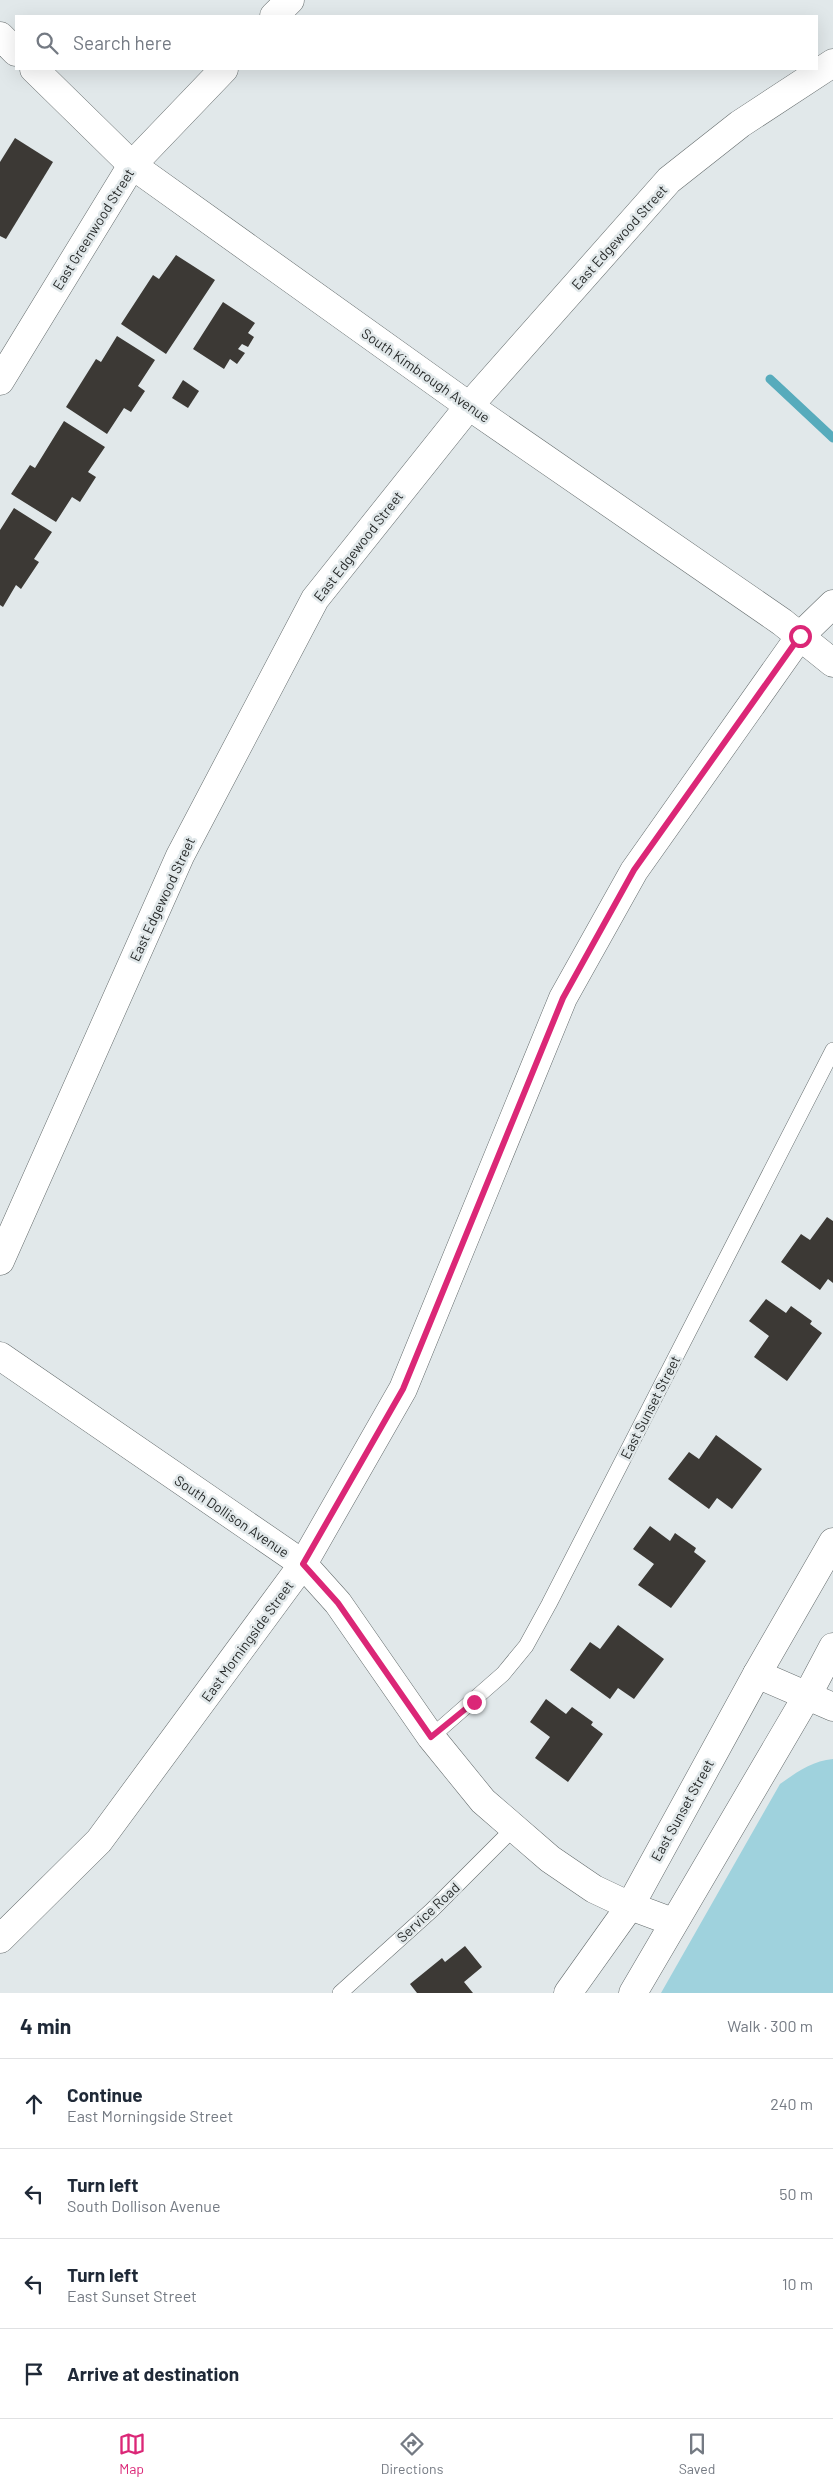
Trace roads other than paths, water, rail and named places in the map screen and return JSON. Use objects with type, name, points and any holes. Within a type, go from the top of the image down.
[{"type":"street","points":[[275,15],[290,0]]},
{"type":"street","points":[[0,36],[15,51]]},
{"type":"street","name":"East Edgewood Street","points":[[0,1261],[180,856],[315,599],[469,406],[669,180],[740,124],[833,62]]},
{"type":"street","name":"South Kimbrough Avenue","points":[[35,70],[132,165],[469,406],[800,636],[833,663]]},
{"type":"street","name":"East Greenwood Street","points":[[0,381],[132,165],[223,70]]},
{"type":"street","name":"East Morningside Street","points":[[0,1939],[99,1841],[303,1564],[403,1389],[563,998],[634,870],[800,636],[833,604]]},
{"type":"street","name":"South Dollison Avenue","points":[[0,1356],[303,1564],[338,1603],[431,1737],[483,1801],[550,1859],[594,1889],[630,1906],[673,1922]]},
{"type":"street","name":"East Sunset Street","points":[[568,1993],[630,1906],[757,1674],[833,1542]]},
{"type":"street","points":[[633,1993],[807,1696],[833,1646]]},
{"type":"street","points":[[757,1674],[833,1707]]},
{"type":"lane","name":"East Sunset Street","points":[[431,1737],[503,1674],[526,1646],[833,1050]]},
{"type":"lane","name":"Service Road","points":[[340,1993],[432,1910],[514,1829]]},
{"type":"waterway","points":[[770,379],[833,438]]}]
